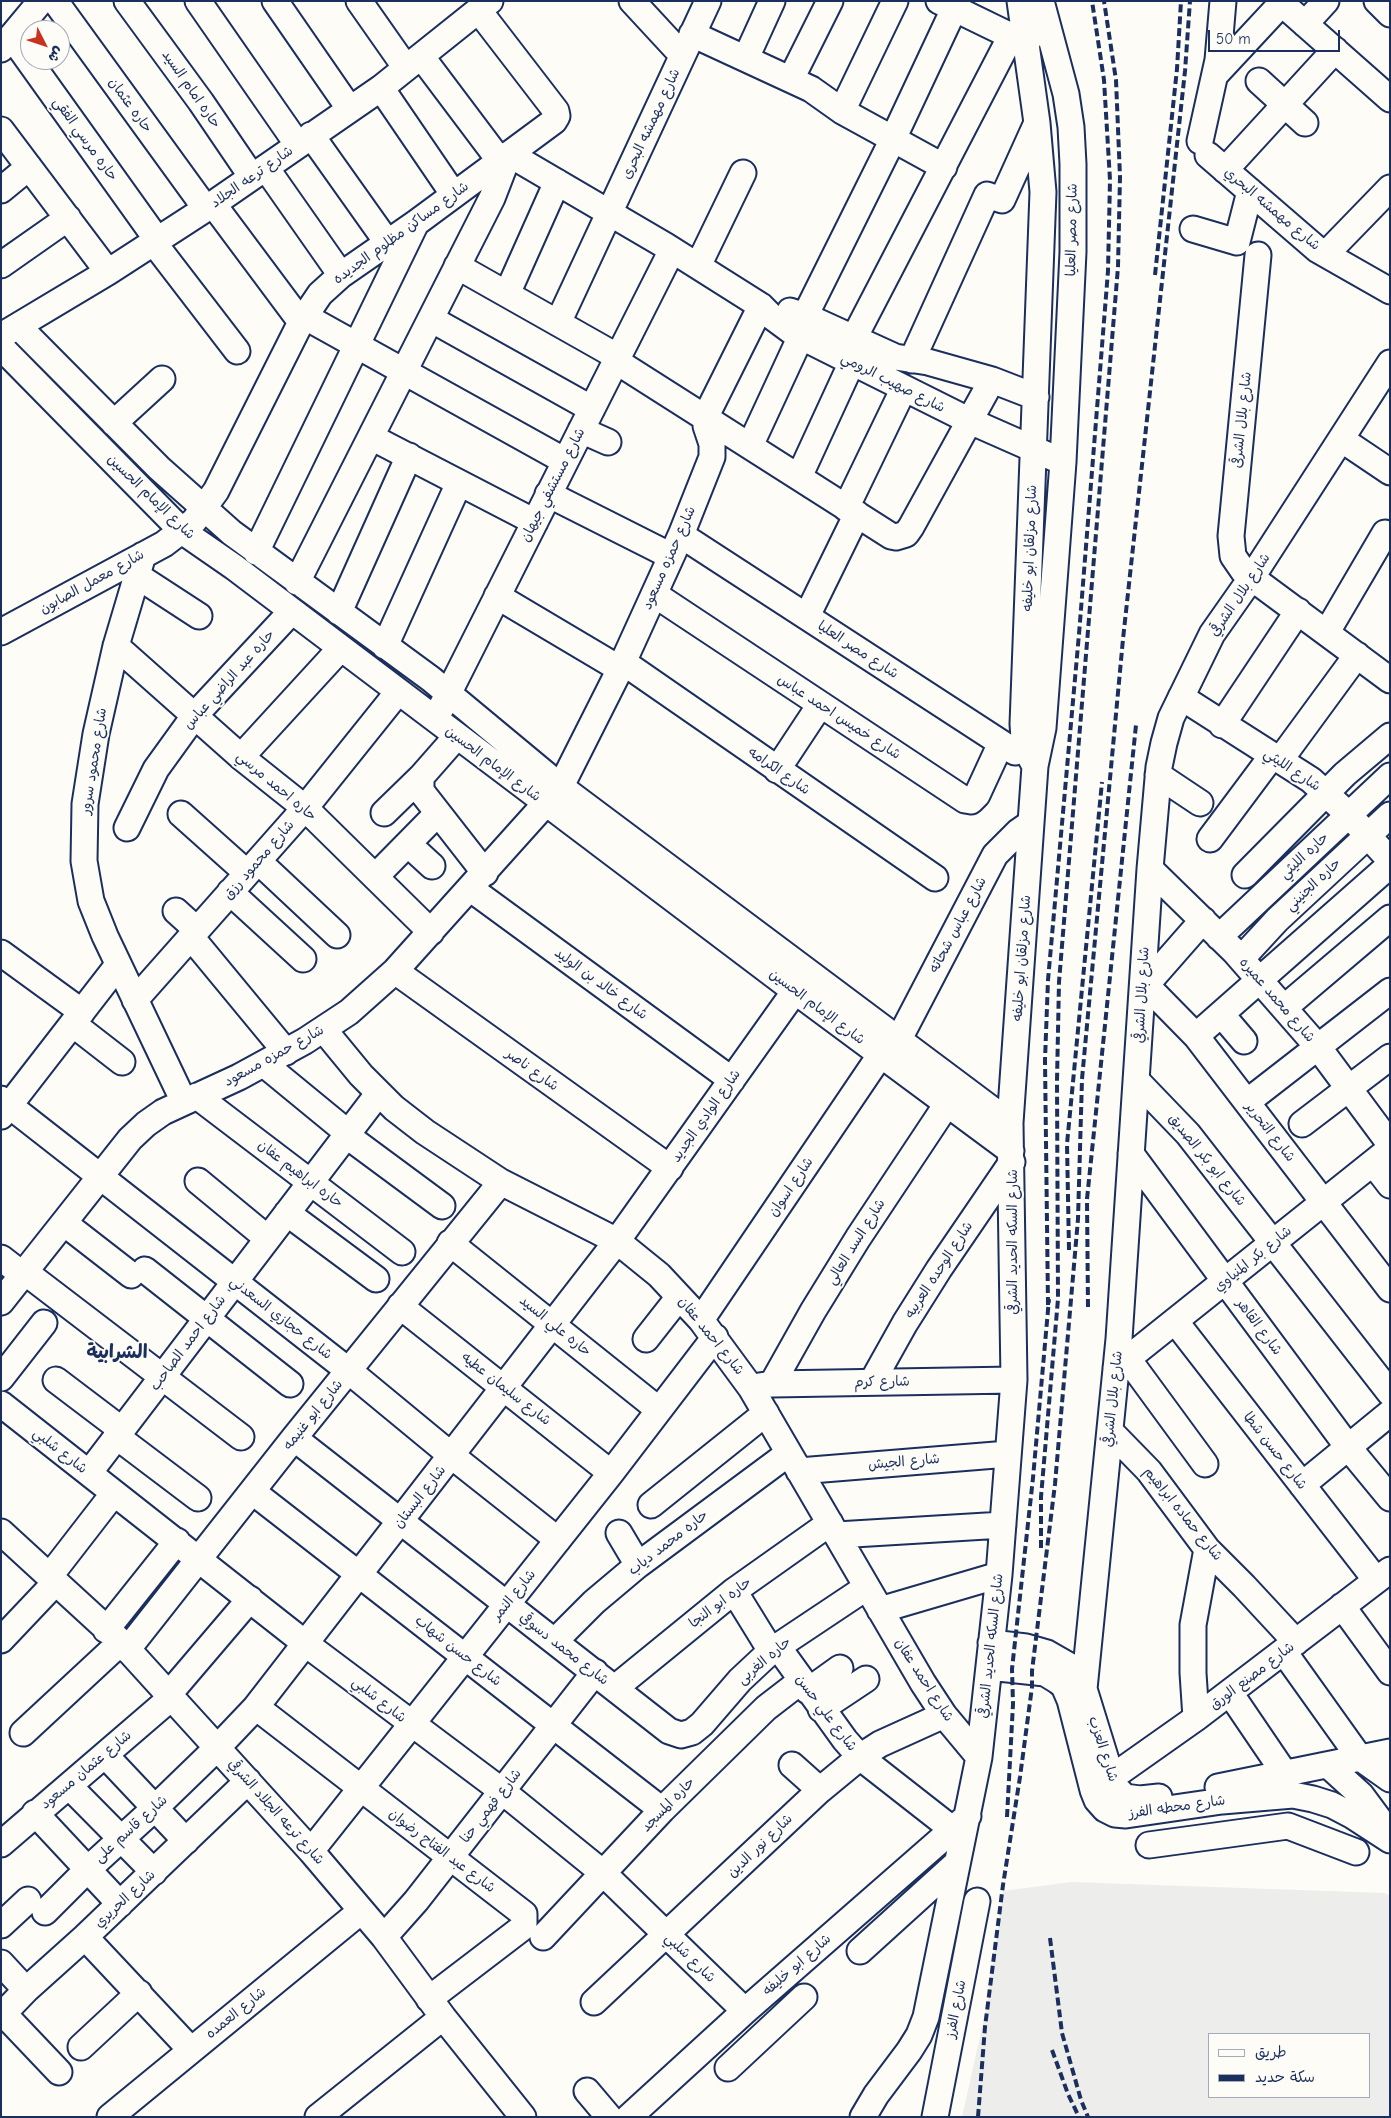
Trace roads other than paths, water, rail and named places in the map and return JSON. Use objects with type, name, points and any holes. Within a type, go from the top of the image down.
[{"type":"street","points":[[7,43],[41,1]]},
{"type":"street","name":"حاره عثمان","points":[[55,1],[209,207],[302,319]]},
{"type":"street","name":"حاره امام السيد","points":[[127,1],[201,102],[341,275]]},
{"type":"street","points":[[198,1],[305,140],[387,242]]},
{"type":"street","points":[[275,1],[349,108]]},
{"type":"street","points":[[297,582],[492,198],[504,158],[359,1]]},
{"type":"street","points":[[632,1],[687,44],[746,58],[791,79],[811,89],[842,111],[944,167]]},
{"type":"street","name":"شارع مهمشه البحرى","points":[[558,323],[708,1]]},
{"type":"street","points":[[746,58],[772,1]]},
{"type":"street","points":[[791,79],[830,1]]},
{"type":"street","points":[[842,111],[895,1]]},
{"type":"street","points":[[1211,155],[1216,75],[1224,1]]},
{"type":"street","points":[[1305,24],[1326,1]]},
{"type":"street","points":[[1377,1],[1390,14]]},
{"type":"street","points":[[1216,75],[1280,2],[1390,98]]},
{"type":"street","points":[[750,446],[803,326],[893,139],[947,5],[1019,39],[1053,43]]},
{"type":"street","name":"شارع مصر العليا","points":[[1028,5],[1019,39],[1037,123],[1043,192],[1033,448]]},
{"type":"street","name":"شارع مصر العليا","points":[[1028,5],[1053,43],[1066,94],[1071,127],[1073,252],[1063,462]]},
{"type":"street","name":"شارع ترعه الجلاد","points":[[10,331],[156,242],[259,173],[349,108],[381,88],[414,62],[476,7]]},
{"type":"street","name":"شارع مساكن مظلوم الجديده","points":[[182,531],[204,510],[216,491],[302,319],[320,294],[341,275],[416,223],[554,121],[557,116],[556,110],[476,7]]},
{"type":"street","points":[[799,477],[853,350],[944,167],[1019,39]]},
{"type":"street","name":"حاره مرسي الفقي","points":[[7,43],[237,351]]},
{"type":"street","points":[[1211,155],[1285,105],[1335,50]]},
{"type":"street","points":[[1259,81],[1305,123]]},
{"type":"street","points":[[381,88],[454,195]]},
{"type":"street","points":[[807,616],[852,511],[909,391],[987,195],[1002,200],[1037,123]]},
{"type":"street","points":[[1,130],[108,272]]},
{"type":"street","name":"شارع مهمشه البحري","points":[[1211,155],[1318,250],[1390,290]]},
{"type":"street","name":"شارع صهيب الرومي","points":[[504,158],[557,182],[672,250],[761,306],[853,350],[909,391],[970,421],[1063,462]]},
{"type":"street","points":[[1,190],[29,167]]},
{"type":"street","points":[[698,266],[743,173]]},
{"type":"street","points":[[507,294],[557,182]]},
{"type":"street","points":[[1193,228],[1236,242],[1250,191]]},
{"type":"street","points":[[1326,254],[1388,194]]},
{"type":"street","points":[[1,265],[68,218]]},
{"type":"street","points":[[256,552],[416,223]]},
{"type":"street","name":"شارع مستشفي جيهان","points":[[435,720],[672,250]]},
{"type":"street","name":"شارع بلال الشرقى","points":[[1258,255],[1231,536],[1234,556],[1238,564],[1252,577],[1390,680]]},
{"type":"street","points":[[457,266],[617,359],[891,536],[896,537],[906,534],[911,527],[992,380]]},
{"type":"street","points":[[706,418],[761,306]]},
{"type":"street","points":[[302,319],[357,346],[565,461]]},
{"type":"street","points":[[431,319],[586,419],[608,442]]},
{"type":"street","name":"شارع الإمام الحسين","points":[[10,331],[114,423],[204,510],[256,552],[449,693],[491,730],[553,799],[795,991],[890,1046],[1010,1123]]},
{"type":"street","name":"شارع الإمام الحسين","points":[[1,347],[182,531],[234,567],[456,736],[553,799],[890,1046],[947,1104],[1012,1156]]},
{"type":"street","name":"شارع صهيب الرومي","points":[[853,350],[920,361],[992,380],[1036,397]]},
{"type":"street","name":"شارع بلال الشرقي","points":[[1084,1689],[1110,1431],[1122,1364],[1131,1154],[1144,983],[1150,869],[1158,775],[1171,718],[1212,634],[1252,577],[1340,439],[1381,393],[1390,363]]},
{"type":"street","points":[[114,423],[162,379]]},
{"type":"street","name":"شارع حمزه مسعود","points":[[1,1302],[130,1139],[146,1124],[163,1112],[286,1052],[324,1030],[367,997],[395,971],[553,799],[622,666],[676,546],[712,457],[714,450],[706,426],[706,418]]},
{"type":"street","points":[[371,437],[535,522]]},
{"type":"street","points":[[1340,439],[1390,472]]},
{"type":"street","name":"شارع مزلقان ابو خليفه","points":[[1033,448],[1024,739],[1028,753],[1035,766]]},
{"type":"street","points":[[339,612],[409,456]]},
{"type":"street","name":"شارع مزلقان ابو خليفه","points":[[1012,1156],[1010,1123],[1035,766],[1043,728],[1063,462]]},
{"type":"street","points":[[385,646],[459,483]]},
{"type":"street","name":"شارع مصر العليا","points":[[548,494],[676,546],[807,616],[1035,766]]},
{"type":"street","name":"شارع معمل الصابون","points":[[1,632],[139,565],[182,531]]},
{"type":"street","points":[[1327,632],[1385,533]]},
{"type":"street","points":[[139,565],[200,616]]},
{"type":"street","name":"شارع محمود سرور","points":[[139,565],[116,646],[96,734],[86,804],[84,861],[91,901],[118,965],[135,1000],[190,1099]]},
{"type":"street","name":"شارع خميس احمد عباس","points":[[654,594],[965,800],[971,801],[977,795],[1001,743]]},
{"type":"street","name":"شارع الكرامه","points":[[497,596],[622,666],[935,878]]},
{"type":"street","points":[[1222,725],[1298,611]]},
{"type":"street","name":"حاره عبد الراضي عباس","points":[[127,828],[156,769],[195,715],[291,612]]},
{"type":"street","name":"حاره احمد مرسي","points":[[116,646],[241,757],[305,808],[430,932]]},
{"type":"street","points":[[241,757],[340,648]]},
{"type":"street","points":[[1210,839],[1356,655]]},
{"type":"street","name":"شارع محمود رزق","points":[[135,1000],[305,808],[398,692]]},
{"type":"street","name":"شارع الليثي","points":[[1181,697],[1222,725],[1294,768],[1326,793],[1349,815],[1390,860]]},
{"type":"street","points":[[777,770],[820,705]]},
{"type":"street","points":[[384,813],[422,777],[456,736]]},
{"type":"street","points":[[1246,875],[1326,793],[1390,736]]},
{"type":"street","points":[[1158,775],[1200,803]]},
{"type":"street","name":"حاره الليثي","points":[[1144,983],[1349,815],[1390,776]]},
{"type":"street","name":"شارع خالد بن الوليد","points":[[422,777],[421,791],[478,881],[732,1080]]},
{"type":"street","points":[[181,814],[253,867],[337,935]]},
{"type":"street","points":[[375,877],[437,814]]},
{"type":"street","name":"حاره الجنيني","points":[[1241,959],[1277,920],[1390,815]]},
{"type":"street","name":"شارع عباس شحاته","points":[[890,1046],[991,862],[1006,843],[1031,823]]},
{"type":"street","points":[[408,844],[432,866]]},
{"type":"street","points":[[1196,1036],[1390,865]]},
{"type":"street","name":"شارع محمد عميره","points":[[1150,869],[1241,959],[1284,1008],[1318,1047],[1390,1144]]},
{"type":"street","points":[[230,892],[303,959]]},
{"type":"street","points":[[176,911],[286,1052]]},
{"type":"street","points":[[1284,1008],[1390,918]]},
{"type":"street","points":[[1,953],[77,1018],[122,1062]]},
{"type":"street","points":[[4,1107],[118,965]]},
{"type":"street","name":"شارع ناصر","points":[[395,971],[670,1168]]},
{"type":"street","name":"شارع التحرير","points":[[1144,983],[1196,1036],[1390,1289]]},
{"type":"street","name":"شارع الوادي الجديد","points":[[616,1241],[795,991]]},
{"type":"street","points":[[1247,1102],[1390,991]]},
{"type":"street","points":[[1221,1014],[1244,1041]]},
{"type":"street","name":"شارع احمد عفان","points":[[324,1030],[378,1094],[425,1132],[501,1182],[616,1241],[640,1258],[762,1386],[766,1413],[880,1610],[944,1715],[979,1757]]},
{"type":"street","name":"شارع اسوان","points":[[708,1329],[890,1046]]},
{"type":"street","points":[[1302,1124],[1390,1057]]},
{"type":"street","points":[[264,1064],[347,1134],[442,1206]]},
{"type":"street","name":"شارع ابو بكر الصديق","points":[[1137,1081],[1188,1134],[1390,1392]]},
{"type":"street","name":"شارع احمد الصاحب","points":[[89,1473],[378,1094]]},
{"type":"street","name":"حاره ابراهيم عفان","points":[[190,1099],[310,1182],[402,1252]]},
{"type":"street","name":"شارع السد العالي","points":[[762,1386],[947,1104]]},
{"type":"street","name":"شارع حجازي السعدني","points":[[4,1107],[101,1177],[349,1371],[558,1540]]},
{"type":"street","name":"شارع القاهر","points":[[1131,1154],[1348,1447],[1390,1498]]},
{"type":"street","name":"شارع السكه الحديد الشرقي","points":[[863,2117],[876,2095],[909,2051],[919,2035],[926,2017],[957,1863],[960,1822],[979,1757],[999,1575],[1014,1380],[1012,1156]]},
{"type":"street","name":"شارع الوحده العربيه","points":[[872,1382],[939,1268],[1012,1156]]},
{"type":"street","points":[[1381,1156],[1390,1185]]},
{"type":"street","name":"شارع بكر المنياوي","points":[[1122,1364],[1381,1156]]},
{"type":"street","points":[[198,1182],[267,1238]]},
{"type":"street","name":"شارع ابو غنيمه","points":[[118,1641],[200,1559],[294,1438],[501,1182]]},
{"type":"street","points":[[287,1213],[376,1279]]},
{"type":"street","points":[[64,1223],[207,1317],[290,1384]]},
{"type":"street","name":"شارع البستان","points":[[218,1747],[256,1707],[306,1644],[616,1241]]},
{"type":"street","name":"حاره علي السيد","points":[[450,1244],[659,1410]]},
{"type":"street","points":[[1,1258],[241,1437]]},
{"type":"street","points":[[646,1339],[679,1297]]},
{"type":"street","name":"شارع سليمان عطيه","points":[[400,1306],[612,1473]]},
{"type":"street","name":"شارع حسن شطا","points":[[1175,1322],[1302,1485],[1383,1575]]},
{"type":"street","points":[[1,1378],[44,1323]]},
{"type":"street","name":"شارع النمر","points":[[312,1852],[411,1724],[612,1473],[659,1410],[708,1329]]},
{"type":"street","points":[[1122,1364],[1205,1464]]},
{"type":"street","points":[[56,1380],[198,1498]]},
{"type":"street","name":"شارع كرم","points":[[762,1386],[1014,1380]]},
{"type":"street","name":"شارع شلبي","points":[[1,1404],[306,1644],[502,1792],[603,1873],[745,2011]]},
{"type":"street","points":[[650,1505],[766,1413]]},
{"type":"street","points":[[1302,1485],[1390,1413]]},
{"type":"street","name":"شارع حماده ابراهيم","points":[[1110,1431],[1149,1471],[1207,1549],[1244,1586],[1290,1647],[1359,1757]]},
{"type":"street","name":"شارع محمد دسوقي","points":[[294,1438],[669,1731]]},
{"type":"street","name":"شارع الجيش","points":[[794,1462],[1008,1454]]},
{"type":"street","name":"حاره محمد دياب","points":[[554,1641],[594,1602],[638,1565],[794,1462]]},
{"type":"street","name":"شارع حسن شهاب","points":[[252,1492],[662,1810]]},
{"type":"street","points":[[2,1636],[52,1580],[114,1493]]},
{"type":"street","points":[[834,1529],[1003,1525]]},
{"type":"street","name":"حاره ابو النجا","points":[[615,1688],[734,1591],[834,1529]]},
{"type":"street","name":"شارع ترعه الجلاد الشرقي","points":[[1,1532],[118,1641],[218,1747],[312,1852],[384,1937],[517,2114]]},
{"type":"street","points":[[619,1533],[638,1565]]},
{"type":"street","points":[[24,1733],[118,1641],[177,1541]]},
{"type":"street","points":[[1196,1718],[1193,1633],[1207,1549]]},
{"type":"street","points":[[880,1610],[999,1575]]},
{"type":"street","name":"شارع مصنع الورق","points":[[1111,1778],[1230,1693],[1383,1575]]},
{"type":"street","name":"حاره الغربى","points":[[669,1731],[681,1735],[692,1732],[740,1680],[774,1649],[867,1586]]},
{"type":"street","name":"شارع علي حسن","points":[[734,1591],[774,1649],[810,1693],[844,1740],[860,1757],[960,1822]]},
{"type":"street","name":"شارع عثمان مسعود","points":[[1,1844],[105,1755],[170,1695],[250,1599]]},
{"type":"street","points":[[1342,1606],[1390,1672]]},
{"type":"street","name":"شارع العزب","points":[[991,1643],[1026,1647],[1052,1654],[1073,1670],[1084,1689],[1111,1778],[1119,1792],[1125,1797],[1140,1799],[1183,1793],[1289,1785],[1328,1765],[1390,1752]]},
{"type":"street","name":"شارع محطه الفرز","points":[[989,1667],[1044,1673],[1058,1680],[1064,1686],[1070,1700],[1093,1790],[1097,1800],[1115,1814],[1126,1815],[1222,1801],[1289,1785],[1313,1799],[1332,1805],[1353,1816],[1390,1840]]},
{"type":"street","points":[[810,1693],[840,1668]]},
{"type":"street","name":"شارع فهمي حنا","points":[[384,1937],[402,1919],[595,1672]]},
{"type":"street","points":[[810,1693],[866,1679]]},
{"type":"street","name":"حاره المسجد","points":[[543,1937],[662,1810],[766,1708],[810,1693]]},
{"type":"street","points":[[1230,1693],[1289,1785],[1288,1826]]},
{"type":"street","name":"شارع عبد الفتاح رضوان","points":[[256,1707],[360,1789],[521,1910],[525,1919],[522,1928],[318,2117]]},
{"type":"street","name":"شارع نور الدين","points":[[594,2002],[820,1790],[860,1757],[902,1733],[944,1715]]},
{"type":"street","name":"شارع قاسم على","points":[[1,1925],[36,1906],[87,1870],[218,1747]]},
{"type":"street","points":[[105,1755],[186,1841]]},
{"type":"street","points":[[1359,1757],[1390,1779]]},
{"type":"street","points":[[792,1765],[820,1790]]},
{"type":"street","points":[[1328,1765],[1362,1795],[1390,1834]]},
{"type":"street","name":"شارع الحريري","points":[[2,2014],[248,1781]]},
{"type":"street","points":[[69,1786],[154,1872]]},
{"type":"street","points":[[35,1813],[120,1904]]},
{"type":"street","name":"شارع ابو خليفه","points":[[629,2117],[718,2035],[960,1822]]},
{"type":"street","points":[[1149,1845],[1288,1826],[1356,1852]]},
{"type":"street","points":[[860,1951],[957,1863]]},
{"type":"street","name":"شارع الفرز","points":[[935,2117],[977,1901]]},
{"type":"street","name":"شارع العمده","points":[[112,2116],[361,1911]]},
{"type":"street","points":[[85,1937],[191,2050]]},
{"type":"street","points":[[1,1963],[26,1990]]},
{"type":"street","points":[[80,2048],[139,1993]]},
{"type":"street","points":[[718,2035],[734,2062],[804,1997]]},
{"type":"street","points":[[2,2014],[59,2072]]},
{"type":"street","points":[[587,2091],[609,2117]]},
{"type":"railway","points":[[1048,1305],[1045,1060],[1048,980],[1079,634],[1108,271],[1110,180],[1104,80],[1092,1]]},
{"type":"railway","points":[[1041,1548],[1041,1497],[1058,1299],[1057,1081],[1059,982],[1118,267],[1120,177],[1116,80],[1104,1]]},
{"type":"railway","points":[[1155,275],[1177,69],[1181,1]]},
{"type":"railway","points":[[978,2117],[985,2027],[1003,1885],[1032,1687],[1032,1671],[1055,1484],[1078,1219],[1082,1079],[1123,639],[1185,71],[1190,1]]},
{"type":"railway","points":[[1088,1307],[1087,1199],[1136,725]]},
{"type":"railway","points":[[1069,1250],[1067,1144],[1102,782]]},
{"type":"railway","points":[[1007,1817],[1013,1704],[1012,1669],[1033,1478],[1049,1299]]},
{"type":"railway","points":[[1050,1938],[1062,2033],[1081,2100],[1088,2117]]},
{"type":"railway","points":[[1052,2050],[1068,2094],[1079,2117]]},
{"type":"district","name":"الشرابية","points":[[117,1353]]}]
